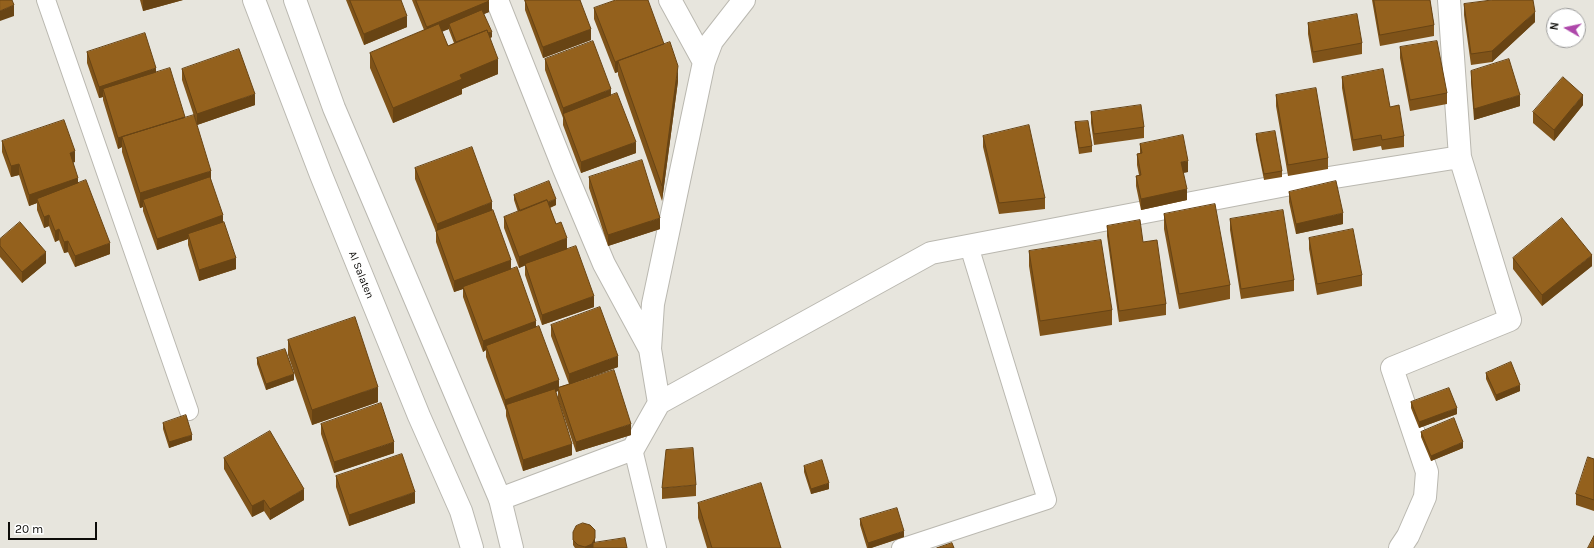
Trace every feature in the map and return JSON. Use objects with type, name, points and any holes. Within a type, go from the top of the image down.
[{"type":"street","name":"Al Salaten","points":[[254,0],[321,175],[419,416],[461,511],[472,548]]},
{"type":"street","points":[[295,0],[334,108],[500,499],[512,548]]},
{"type":"street","points":[[497,0],[564,169],[604,264],[650,349]]},
{"type":"street","points":[[670,0],[704,62]]},
{"type":"street","points":[[659,403],[650,349],[653,304],[704,62],[712,41],[744,0]]},
{"type":"street","points":[[1400,548],[1408,536],[1425,498],[1427,472],[1392,368],[1510,320],[1460,157],[1449,0]]},
{"type":"street","points":[[500,499],[633,450],[659,403],[931,253],[1291,184],[1460,157]]},
{"type":"lane","points":[[46,0],[189,412]]},
{"type":"lane","points":[[901,548],[1047,500],[970,246]]},
{"type":"lane","points":[[633,450],[658,548]]},
{"type":"building","points":[[0,0],[12,0],[14,5],[0,11]]},
{"type":"building","points":[[350,0],[401,0],[407,16],[364,34]]},
{"type":"building","points":[[416,0],[488,0],[489,1],[427,27]]},
{"type":"building","points":[[525,0],[580,0],[591,29],[543,47]]},
{"type":"building","points":[[616,0],[648,0],[664,44],[615,62],[594,8]]},
{"type":"building","points":[[1374,0],[1430,0],[1434,25],[1380,35]]},
{"type":"building","points":[[1492,0],[1533,0],[1535,12],[1492,51],[1471,54],[1464,4]]},
{"type":"building","points":[[482,10],[492,32],[488,33],[487,30],[456,42],[449,24]]},
{"type":"building","points":[[1357,14],[1362,43],[1313,52],[1308,23]]},
{"type":"building","points":[[439,24],[448,46],[487,30],[498,59],[460,75],[462,79],[393,108],[370,53]]},
{"type":"building","points":[[145,33],[156,68],[99,87],[87,52]]},
{"type":"building","points":[[593,41],[611,89],[563,108],[545,59]]},
{"type":"building","points":[[1437,41],[1447,93],[1410,100],[1400,47]]},
{"type":"building","points":[[670,42],[678,66],[662,186],[618,61]]},
{"type":"building","points":[[239,49],[255,94],[197,114],[182,69]]},
{"type":"building","points":[[1509,59],[1520,95],[1474,109],[1471,71]]},
{"type":"building","points":[[170,68],[185,117],[118,138],[103,89]]},
{"type":"building","points":[[1383,69],[1390,107],[1399,105],[1404,136],[1382,140],[1381,135],[1353,140],[1342,77]]},
{"type":"building","points":[[1563,77],[1583,95],[1554,130],[1533,112]]},
{"type":"building","points":[[1316,88],[1328,158],[1288,165],[1276,95]]},
{"type":"building","points":[[617,93],[636,142],[581,162],[563,114]]},
{"type":"building","points":[[1141,105],[1144,127],[1094,134],[1091,112]]},
{"type":"building","points":[[194,115],[211,171],[140,193],[122,137]]},
{"type":"building","points":[[64,120],[75,151],[70,153],[78,178],[29,195],[19,164],[11,166],[2,141]]},
{"type":"building","points":[[1088,121],[1092,146],[1079,148],[1075,122]]},
{"type":"building","points":[[1029,125],[1045,198],[999,203],[983,136]]},
{"type":"building","points":[[1275,131],[1282,171],[1264,174],[1256,134]]},
{"type":"building","points":[[1183,135],[1188,161],[1181,162],[1187,189],[1141,199],[1136,176],[1141,175],[1137,154],[1142,153],[1140,144]]},
{"type":"building","points":[[472,147],[492,202],[437,224],[415,168]]},
{"type":"building","points":[[642,160],[660,218],[608,235],[589,177]]},
{"type":"building","points":[[210,177],[223,215],[157,239],[143,200]]},
{"type":"building","points":[[86,180],[110,243],[75,256],[68,241],[64,242],[59,229],[55,231],[49,215],[44,217],[37,199]]},
{"type":"building","points":[[549,181],[556,199],[548,202],[547,200],[520,211],[514,195]]},
{"type":"building","points":[[1336,181],[1343,213],[1296,224],[1289,192]]},
{"type":"building","points":[[547,200],[556,224],[561,222],[567,238],[519,257],[504,217]]},
{"type":"building","points":[[1215,204],[1230,285],[1179,294],[1164,214]]},
{"type":"building","points":[[493,210],[511,260],[454,281],[436,231]]},
{"type":"building","points":[[1283,210],[1294,280],[1241,289],[1230,219]]},
{"type":"building","points":[[1562,218],[1592,255],[1542,295],[1513,258]]},
{"type":"building","points":[[1140,220],[1143,242],[1157,240],[1166,304],[1119,311],[1107,226]]},
{"type":"building","points":[[20,222],[46,252],[22,272],[0,246],[0,239]]},
{"type":"building","points":[[224,222],[236,258],[199,270],[188,234]]},
{"type":"building","points":[[1353,229],[1362,275],[1317,284],[1309,238]]},
{"type":"building","points":[[1101,240],[1112,310],[1040,321],[1029,251]]},
{"type":"building","points":[[576,246],[594,296],[542,315],[525,264]]},
{"type":"building","points":[[517,267],[536,321],[483,341],[463,287]]},
{"type":"building","points":[[600,307],[618,356],[569,374],[551,325]]},
{"type":"building","points":[[355,317],[378,387],[312,410],[288,340]]},
{"type":"building","points":[[539,326],[559,380],[505,400],[486,346]]},
{"type":"building","points":[[285,349],[294,374],[266,384],[257,358]]},
{"type":"building","points":[[1511,362],[1520,385],[1496,395],[1486,373]]},
{"type":"building","points":[[614,370],[631,424],[576,442],[558,388]]},
{"type":"building","points":[[1449,388],[1457,408],[1419,422],[1411,402]]},
{"type":"building","points":[[555,389],[572,444],[523,460],[506,405]]},
{"type":"building","points":[[381,403],[394,442],[334,462],[321,424]]},
{"type":"building","points":[[186,415],[192,435],[169,442],[163,423]]},
{"type":"building","points":[[1454,418],[1463,442],[1431,456],[1421,432]]},
{"type":"building","points":[[270,431],[304,489],[270,509],[264,500],[252,506],[224,458]]},
{"type":"building","points":[[693,448],[696,485],[662,488],[666,450]]},
{"type":"building","points":[[402,454],[415,492],[349,515],[336,476]]},
{"type":"building","points":[[1588,457],[1594,459],[1594,500],[1576,494]]},
{"type":"building","points":[[822,460],[829,483],[811,489],[804,466]]},
{"type":"building","points":[[761,483],[781,548],[712,548],[698,503]]},
{"type":"building","points":[[897,508],[904,531],[868,543],[860,519]]},
{"type":"building","points":[[583,523],[590,525],[595,530],[595,538],[592,544],[585,547],[578,545],[573,540],[573,532],[576,526]]},
{"type":"building","points":[[1594,536],[1594,548],[1588,548]]},
{"type":"building","points":[[625,538],[627,548],[593,548],[593,543]]},
{"type":"building","points":[[952,543],[954,548],[937,548]]}]
